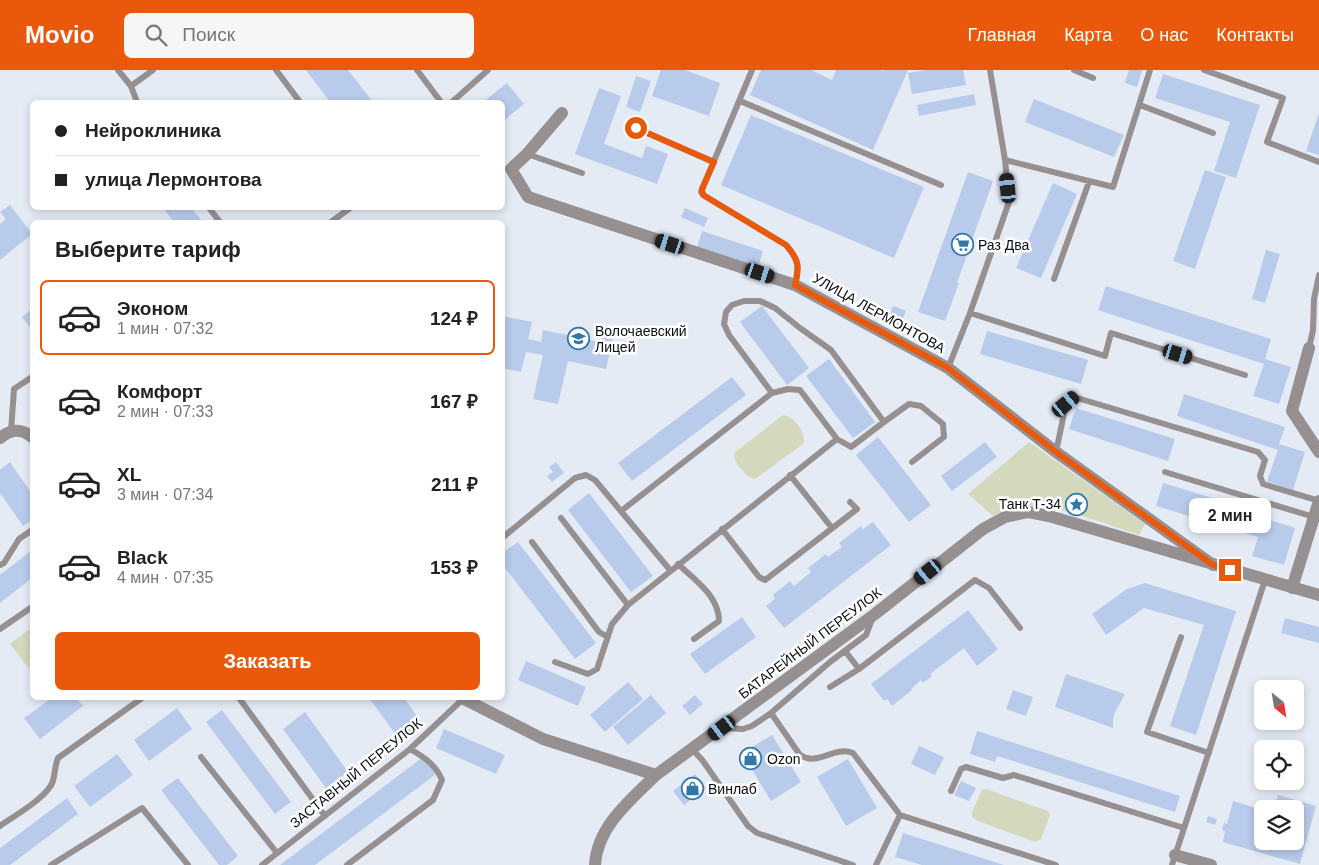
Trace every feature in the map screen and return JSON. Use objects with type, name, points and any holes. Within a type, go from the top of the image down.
[{"type":"street","name":"УЛИЦА ЛЕРМОНТОВА","points":[[562,113],[527,154],[511,169],[528,197],[795,285],[948,368],[1056,452],[1213,565]]},
{"type":"street","points":[[1308,348],[1292,411],[1319,452]]},
{"type":"street","points":[[4,432],[20,430],[30,436]]},
{"type":"street","points":[[1292,588],[1319,501]]},
{"type":"street","name":"УЛИЦА ЛЕРМОНТОВА","points":[[1028,512],[1049,516],[1319,595]]},
{"type":"street","name":"БАТАРЕЙНЫЙ ПЕРЕУЛОК","points":[[595,865],[603,833],[625,805],[656,775],[693,750],[875,614],[983,530],[1005,517],[1028,512]]},
{"type":"street","points":[[467,700],[543,739],[656,775]]},
{"type":"street","points":[[1174,860],[1211,865]]},
{"type":"lane","points":[[118,70],[131,86],[136,100]]},
{"type":"lane","points":[[131,86],[153,70]]},
{"type":"lane","points":[[276,70],[298,100]]},
{"type":"lane","points":[[416,70],[439,100]]},
{"type":"lane","points":[[454,100],[488,70]]},
{"type":"lane","points":[[752,70],[702,189],[703,195],[786,245],[795,255],[798,262],[795,285]]},
{"type":"lane","points":[[948,368],[970,313],[1009,202],[1005,160],[990,70]]},
{"type":"lane","points":[[1074,70],[1093,78]]},
{"type":"lane","points":[[1005,160],[1113,187],[1150,70]]},
{"type":"lane","points":[[1204,70],[1283,98],[1267,142],[1319,162]]},
{"type":"lane","points":[[740,101],[941,186]]},
{"type":"lane","points":[[1140,105],[1213,133]]},
{"type":"lane","points":[[636,128],[714,162]]},
{"type":"lane","points":[[527,154],[582,173]]},
{"type":"lane","points":[[1054,280],[1089,182]]},
{"type":"lane","points":[[211,210],[218,220]]},
{"type":"lane","points":[[334,220],[347,210]]},
{"type":"lane","points":[[1308,348],[1319,276]]},
{"type":"lane","points":[[772,393],[729,335],[724,324],[726,312],[732,305],[744,301],[760,301],[775,308],[831,350],[884,422]]},
{"type":"lane","points":[[970,313],[1104,356],[1111,333],[1245,375]]},
{"type":"lane","points":[[4,432],[14,389],[30,378]]},
{"type":"lane","points":[[621,510],[772,393],[788,389],[800,390],[836,439],[851,446],[909,404],[921,406],[943,424],[944,437],[912,462]]},
{"type":"lane","points":[[1056,452],[1066,404],[1074,397],[1258,452],[1265,460],[1260,476],[1263,484],[1319,501]]},
{"type":"lane","points":[[555,662],[588,674],[597,669],[612,624],[628,605],[836,439]]},
{"type":"lane","points":[[1164,472],[1314,517]]},
{"type":"lane","points":[[505,536],[575,478],[586,475],[596,480],[670,570]]},
{"type":"lane","points":[[790,475],[832,528]]},
{"type":"lane","points":[[722,529],[759,577],[765,580],[857,509],[850,502]]},
{"type":"lane","points":[[561,518],[628,605]]},
{"type":"lane","points":[[0,565],[4,563],[19,539],[30,531]]},
{"type":"lane","points":[[532,542],[599,632],[608,638]]},
{"type":"lane","points":[[678,564],[710,595],[719,612],[720,621],[694,639]]},
{"type":"lane","points":[[830,687],[859,669],[975,580],[989,588],[1020,628]]},
{"type":"lane","points":[[1174,860],[1265,580]]},
{"type":"lane","points":[[0,628],[30,608]]},
{"type":"lane","points":[[722,728],[752,726],[770,713],[866,635],[875,614]]},
{"type":"lane","points":[[1181,637],[1147,732],[1209,753]]},
{"type":"lane","points":[[845,651],[859,669]]},
{"type":"lane","points":[[0,826],[46,792],[53,781],[54,767],[58,758],[139,700]]},
{"type":"lane","points":[[240,700],[325,816]]},
{"type":"lane","name":"ЗАСТАВНЫЙ ПЕРЕУЛОК","points":[[262,865],[410,748],[461,700]]},
{"type":"lane","points":[[770,713],[800,755],[806,759],[814,760],[843,750],[854,753],[900,815],[1056,865]]},
{"type":"lane","points":[[347,865],[433,800],[438,791],[442,780],[439,772],[425,757],[410,748]]},
{"type":"lane","points":[[693,750],[748,826],[758,833],[853,865]]},
{"type":"lane","points":[[201,757],[277,852]]},
{"type":"lane","points":[[951,791],[961,769],[966,767],[1003,778],[1014,774],[1184,828]]},
{"type":"lane","points":[[50,865],[142,808],[188,865]]},
{"type":"lane","points":[[876,865],[900,815]]},
{"type":"green space","points":[[783,415],[791,418],[799,426],[803,435],[803,444],[755,479],[751,478],[738,465],[734,453]]},
{"type":"green space","points":[[1029,442],[1145,524],[1139,535],[1080,515],[1049,507],[1018,507],[993,516],[968,494]]},
{"type":"green space","points":[[30,629],[30,670],[10,644]]},
{"type":"green space","points":[[986,789],[1048,811],[1050,815],[1041,839],[1035,842],[978,821],[972,817],[972,812],[982,790]]},
{"type":"building","points":[[306,70],[348,70],[371,100],[328,100]]},
{"type":"building","points":[[661,70],[685,70],[720,83],[709,116],[652,96]]},
{"type":"building","points":[[761,70],[811,70],[832,80],[836,70],[908,70],[873,150],[750,95]]},
{"type":"building","points":[[927,70],[963,70],[966,85],[912,94],[908,73]]},
{"type":"building","points":[[1129,70],[1142,70],[1137,87],[1125,83]]},
{"type":"building","points":[[1163,74],[1260,105],[1236,178],[1214,171],[1230,122],[1155,98]]},
{"type":"building","points":[[636,76],[651,81],[640,112],[626,107]]},
{"type":"building","points":[[507,83],[524,104],[505,120],[505,100],[486,100]]},
{"type":"building","points":[[599,88],[621,96],[604,144],[642,158],[646,146],[668,154],[657,184],[575,154]]},
{"type":"building","points":[[974,94],[976,105],[919,116],[917,105]]},
{"type":"building","points":[[1034,99],[1124,135],[1114,157],[1025,122]]},
{"type":"building","points":[[1319,113],[1319,155],[1306,151]]},
{"type":"building","points":[[751,115],[924,187],[894,258],[721,185]]},
{"type":"building","points":[[1205,170],[1226,177],[1195,269],[1173,261]]},
{"type":"building","points":[[968,172],[993,181],[945,321],[918,312]]},
{"type":"building","points":[[1053,183],[1077,194],[1041,278],[1016,268]]},
{"type":"building","points":[[10,205],[30,231],[30,236],[0,260],[0,224],[6,219],[0,212]]},
{"type":"building","points":[[685,208],[708,218],[704,227],[681,217]]},
{"type":"building","points":[[165,210],[193,210],[201,220],[172,220]]},
{"type":"building","points":[[702,231],[763,251],[758,267],[697,247]]},
{"type":"building","points":[[1266,250],[1280,254],[1265,303],[1252,299]]},
{"type":"building","points":[[1106,286],[1271,339],[1265,359],[1291,367],[1279,404],[1253,396],[1264,364],[1098,310]]},
{"type":"building","points":[[762,306],[809,368],[787,385],[740,322]]},
{"type":"building","points":[[893,306],[906,311],[899,327],[887,321]]},
{"type":"building","points":[[30,311],[30,327],[22,317]]},
{"type":"building","points":[[505,317],[532,322],[528,339],[541,342],[543,330],[600,342],[601,337],[613,339],[606,369],[568,361],[558,404],[533,399],[543,355],[526,352],[521,372],[505,369]]},
{"type":"building","points":[[987,331],[1088,360],[1081,384],[980,354]]},
{"type":"building","points":[[829,359],[875,422],[853,438],[806,376]]},
{"type":"building","points":[[732,377],[746,395],[632,481],[618,463]]},
{"type":"building","points":[[1184,394],[1285,427],[1279,444],[1305,452],[1293,490],[1267,481],[1278,450],[1177,416]]},
{"type":"building","points":[[1076,408],[1175,439],[1168,461],[1069,429]]},
{"type":"building","points":[[878,437],[931,505],[909,522],[856,455]]},
{"type":"building","points":[[985,442],[997,457],[952,491],[941,476]]},
{"type":"building","points":[[10,462],[30,491],[30,521],[23,526],[0,493],[0,470]]},
{"type":"building","points":[[556,462],[564,473],[552,482],[547,476],[553,472],[549,467]]},
{"type":"building","points":[[1163,483],[1265,514],[1264,518],[1295,528],[1284,565],[1252,556],[1258,537],[1156,506]]},
{"type":"building","points":[[589,493],[653,576],[631,592],[568,510]]},
{"type":"building","points":[[873,522],[891,545],[784,628],[766,606],[775,599],[773,595],[790,581],[794,586],[811,572],[808,568],[826,554],[828,557],[842,547],[839,543],[861,526],[863,529]]},
{"type":"building","points":[[518,542],[596,643],[575,659],[505,568],[505,551]]},
{"type":"building","points":[[30,552],[30,580],[0,603],[0,575]]},
{"type":"building","points":[[1145,583],[1236,611],[1196,735],[1170,726],[1204,625],[1144,608],[1106,635],[1092,614],[1127,589]]},
{"type":"building","points":[[968,610],[998,649],[977,666],[964,648],[930,674],[932,676],[923,683],[921,680],[892,706],[887,699],[884,701],[871,684]]},
{"type":"building","points":[[742,617],[756,637],[705,674],[690,654]]},
{"type":"building","points":[[1285,618],[1319,627],[1319,643],[1281,633]]},
{"type":"building","points":[[526,661],[586,687],[578,706],[518,680]]},
{"type":"building","points":[[1066,674],[1125,694],[1115,712],[1113,728],[1055,707]]},
{"type":"building","points":[[628,682],[643,699],[605,732],[590,715]]},
{"type":"building","points":[[1013,690],[1033,697],[1026,716],[1006,709]]},
{"type":"building","points":[[651,695],[666,713],[628,745],[613,727]]},
{"type":"building","points":[[695,695],[703,704],[690,715],[682,706]]},
{"type":"building","points":[[49,700],[78,700],[83,706],[40,739],[24,718]]},
{"type":"building","points":[[370,700],[405,700],[422,723],[399,739]]},
{"type":"building","points":[[177,708],[192,729],[149,761],[134,740]]},
{"type":"building","points":[[222,710],[291,802],[275,814],[206,722]]},
{"type":"building","points":[[305,712],[348,772],[326,788],[283,729]]},
{"type":"building","points":[[444,729],[505,755],[496,774],[436,748]]},
{"type":"building","points":[[977,731],[1180,796],[1175,812],[997,756],[995,762],[970,754]]},
{"type":"building","points":[[772,735],[801,782],[771,801],[742,753]]},
{"type":"building","points":[[919,746],[944,757],[935,775],[911,764]]},
{"type":"building","points":[[117,754],[133,775],[90,807],[74,786]]},
{"type":"building","points":[[423,757],[436,774],[315,865],[280,865]]},
{"type":"building","points":[[848,759],[877,808],[846,826],[817,777]]},
{"type":"building","points":[[695,774],[706,788],[684,805],[673,791]]},
{"type":"building","points":[[178,778],[238,856],[227,865],[219,865],[161,790]]},
{"type":"building","points":[[961,781],[976,788],[969,801],[954,795]]},
{"type":"building","points":[[1278,795],[1295,800],[1277,800]]},
{"type":"building","points":[[67,798],[78,814],[10,865],[0,865],[0,848]]},
{"type":"building","points":[[1233,801],[1254,808],[1254,850],[1304,850],[1300,864],[1223,842],[1225,831],[1222,830],[1224,823],[1227,824]]},
{"type":"building","points":[[1304,803],[1316,806],[1304,850]]},
{"type":"building","points":[[1208,816],[1217,819],[1215,825],[1206,822]]},
{"type":"building","points":[[903,833],[1004,865],[922,865],[895,857]]},
{"type":"place","name":"Раз Два","points":[[962,245]]},
{"type":"place","name":"Волочаевский Лицей","points":[[579,339]]},
{"type":"place","name":"Танк Т-34","points":[[1077,504]]},
{"type":"place","name":"Ozon","points":[[751,759]]},
{"type":"place","name":"Винлаб","points":[[692,789]]},
{"type":"route","points":[[636,128],[714,162],[702,189],[703,195],[786,245],[795,255],[798,262],[798,275],[795,285],[948,368],[1056,452],[1213,565],[1230,570]]}]
